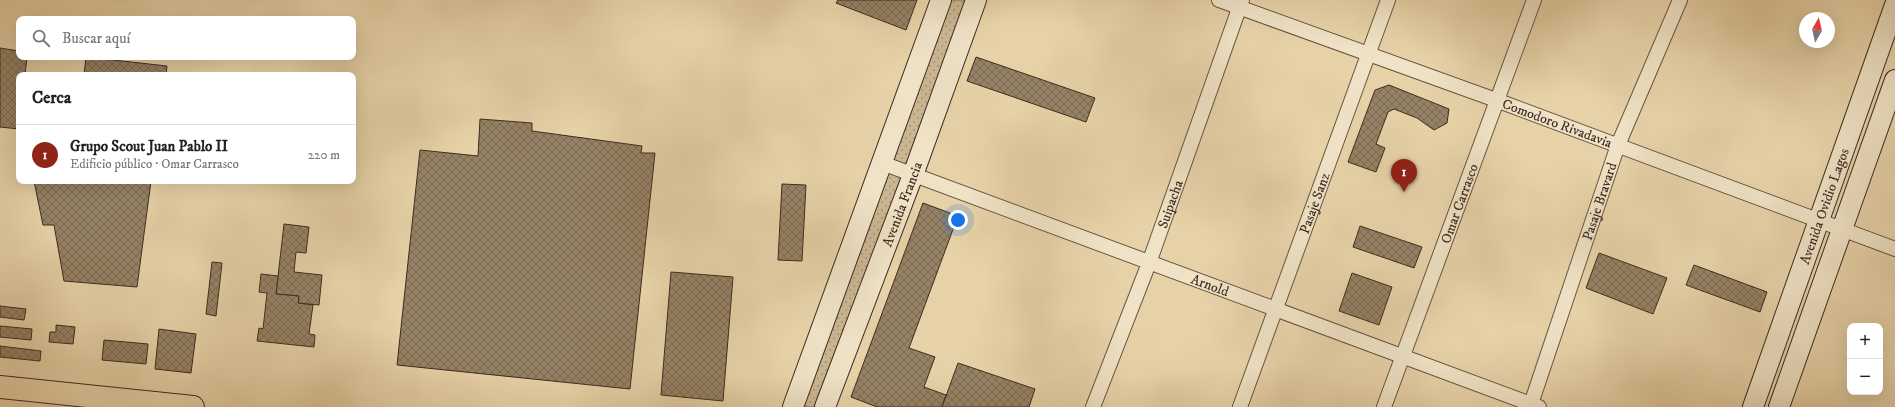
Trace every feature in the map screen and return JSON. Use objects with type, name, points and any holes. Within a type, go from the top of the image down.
[{"type":"main road","points":[[793,407],[941,0]]},
{"type":"main road","name":"Avenida Francia","points":[[825,407],[913,175],[976,0]]},
{"type":"main road","name":"Avenida Ovidio Lagos","points":[[1753,407],[1895,6]]},
{"type":"main road","name":"Avenida Ovidio Lagos","points":[[1779,407],[1895,80]]},
{"type":"main road","points":[[0,386],[193,407]]},
{"type":"street","name":"Comodoro Rivadavia","points":[[1219,0],[1241,4],[1618,146],[1819,219],[1895,249]]},
{"type":"street","name":"Pasaje Sanz","points":[[1240,407],[1388,0]]},
{"type":"street","name":"Omar Carrasco","points":[[1384,407],[1534,0]]},
{"type":"street","name":"Pasaje Bravard","points":[[1533,406],[1618,146],[1680,0]]},
{"type":"street","name":"Suipacha","points":[[1093,407],[1149,263],[1241,4]]},
{"type":"street","name":"Arnold","points":[[882,163],[1533,406]]},
{"type":"shaded area","points":[[941,0],[976,0],[825,407],[793,407]]},
{"type":"building","points":[[838,0],[917,0],[906,30],[836,3]]},
{"type":"building","points":[[0,48],[16,51],[16,60],[27,60],[25,72],[16,72],[16,129],[0,127]]},
{"type":"building","points":[[976,57],[1095,98],[1086,122],[967,81]]},
{"type":"building","points":[[86,60],[113,60],[167,66],[166,72],[84,72]]},
{"type":"building","points":[[1389,85],[1449,109],[1447,123],[1434,130],[1417,118],[1394,109],[1388,112],[1376,144],[1385,148],[1376,172],[1348,162],[1375,90]]},
{"type":"building","points":[[480,119],[532,123],[532,131],[642,146],[641,153],[655,153],[630,389],[397,365],[420,150],[478,156]]},
{"type":"building","points":[[35,184],[151,184],[137,287],[64,281],[54,225],[43,225]]},
{"type":"building","points":[[782,184],[806,185],[802,261],[778,260]]},
{"type":"building","points":[[923,203],[958,216],[909,348],[935,357],[924,387],[946,395],[942,407],[877,407],[851,397]]},
{"type":"building","points":[[284,224],[309,227],[306,253],[296,252],[294,272],[322,275],[319,305],[298,303],[299,296],[276,294]]},
{"type":"building","points":[[1360,226],[1422,247],[1414,268],[1353,247]]},
{"type":"building","points":[[1599,253],[1667,278],[1653,314],[1586,288]]},
{"type":"building","points":[[212,262],[222,263],[216,316],[206,314]]},
{"type":"building","points":[[1694,265],[1767,292],[1760,312],[1686,285]]},
{"type":"building","points":[[671,272],[733,277],[723,401],[661,395]]},
{"type":"building","points":[[1352,273],[1392,287],[1379,325],[1339,311]]},
{"type":"building","points":[[261,274],[278,276],[276,294],[299,296],[298,303],[313,305],[309,334],[315,335],[314,347],[257,341],[259,328],[263,329],[267,293],[259,292]]},
{"type":"building","points":[[0,306],[26,309],[24,320],[0,317]]},
{"type":"building","points":[[56,325],[75,327],[73,344],[49,342],[50,332],[56,332]]},
{"type":"building","points":[[0,326],[32,329],[31,340],[0,337]]},
{"type":"building","points":[[159,329],[196,334],[191,373],[155,369]]},
{"type":"building","points":[[104,340],[148,344],[146,364],[102,360]]},
{"type":"building","points":[[0,346],[41,351],[40,361],[0,357]]},
{"type":"building","points":[[958,363],[1035,389],[1029,407],[942,407]]},
{"type":"place","name":"Grupo Scout Juan Pablo II","points":[[1404,192]]}]
